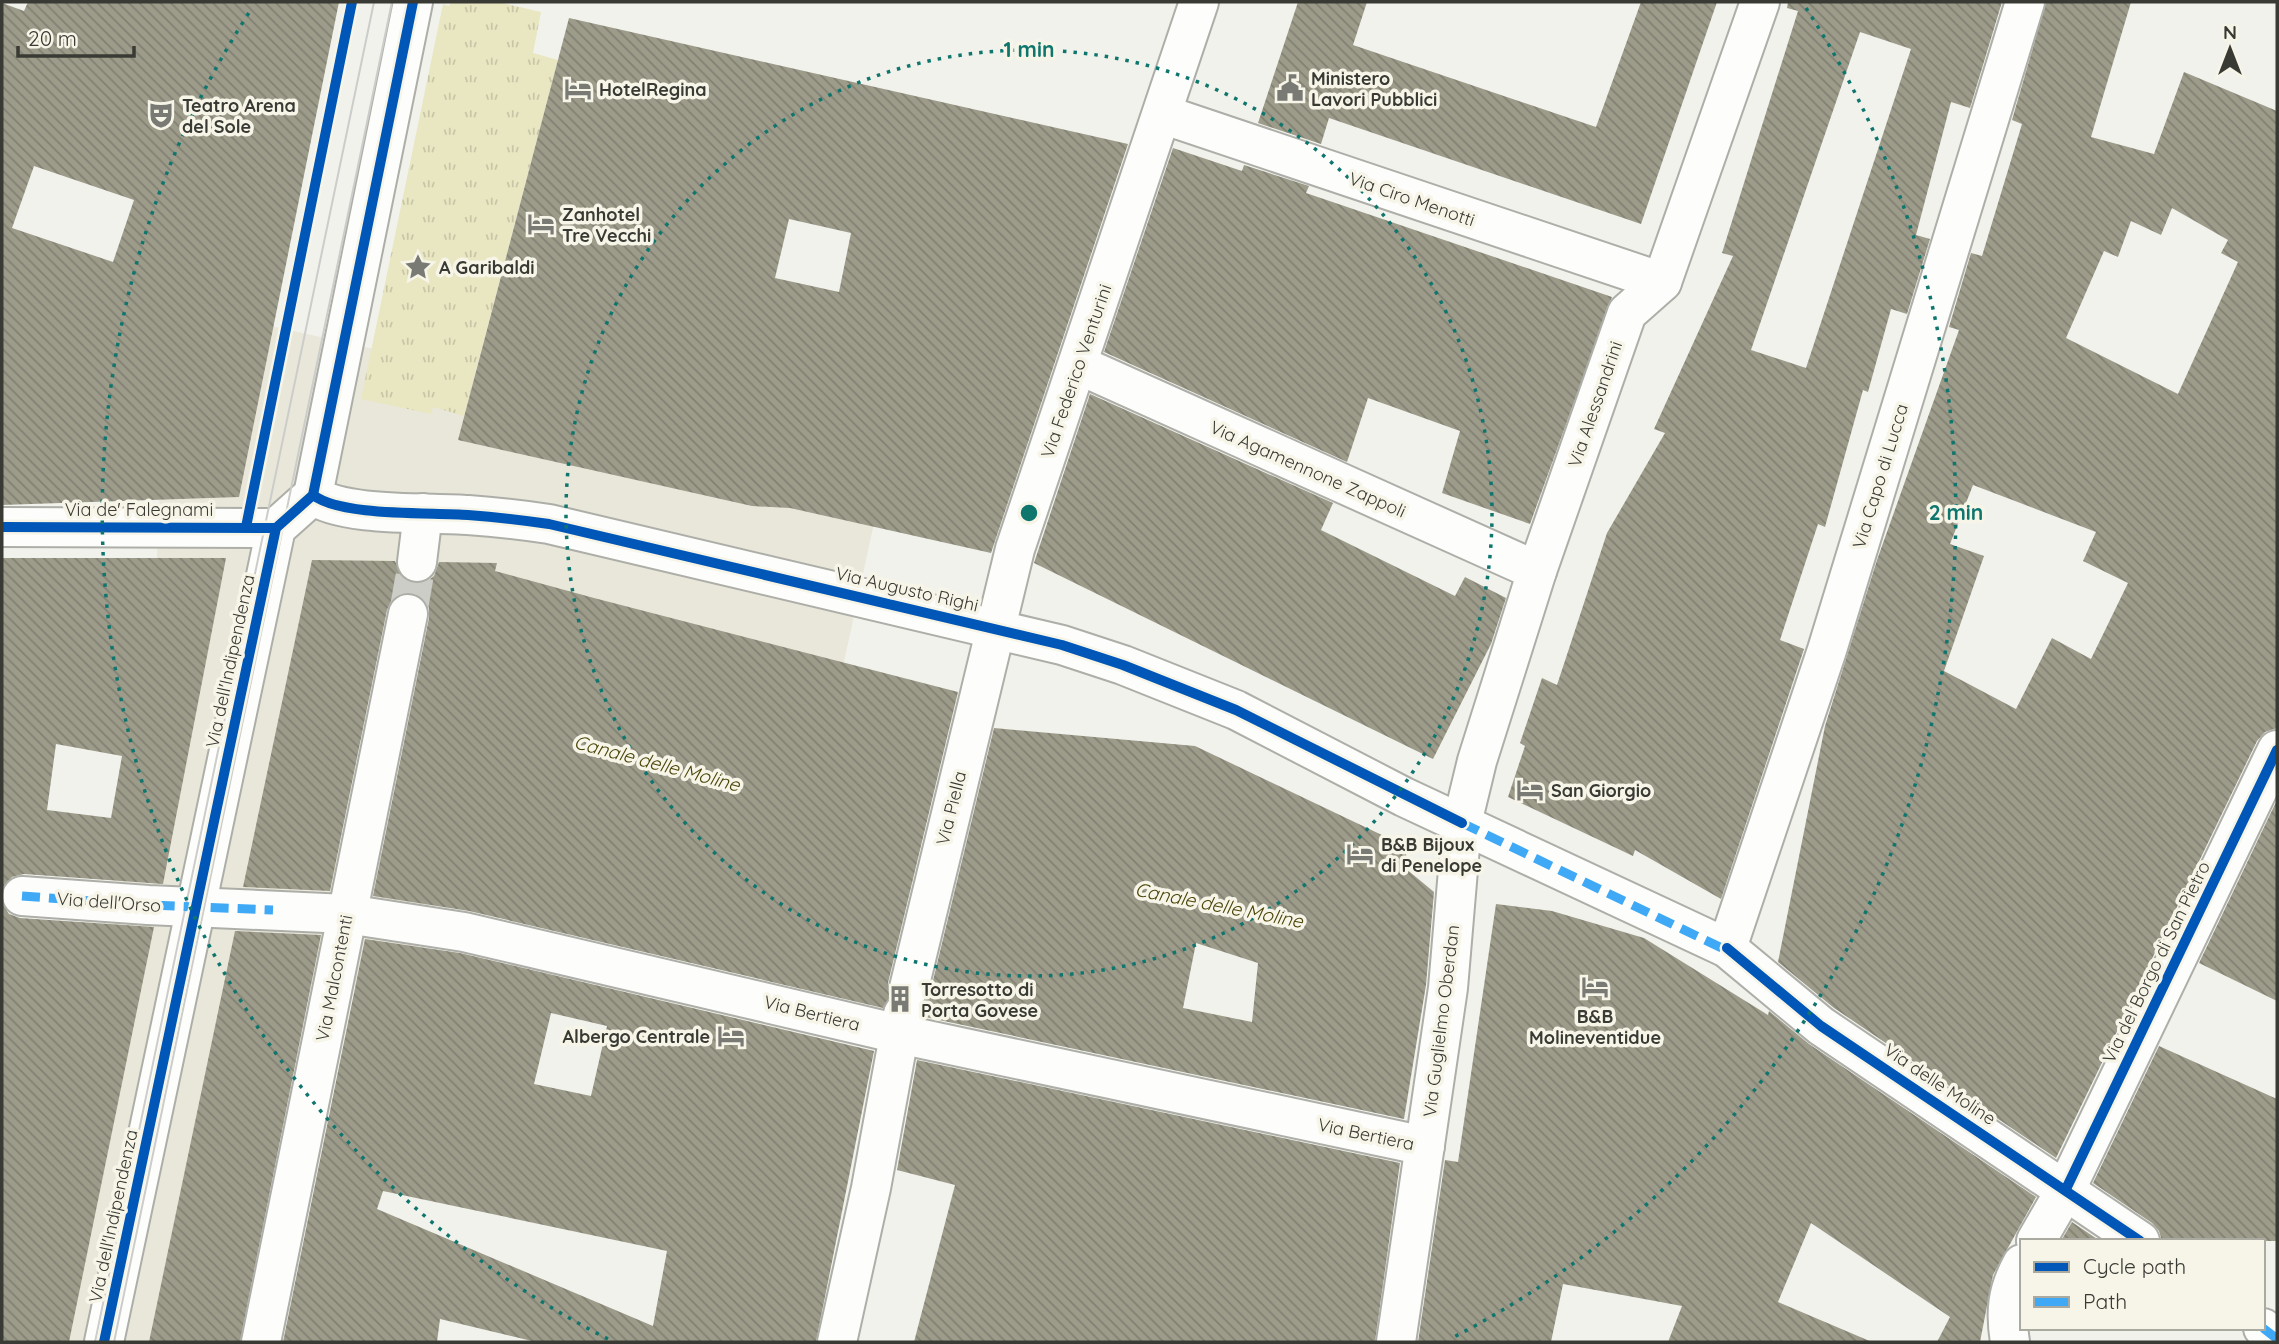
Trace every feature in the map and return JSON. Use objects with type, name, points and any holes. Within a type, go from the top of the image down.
[{"type":"street","points":[[276,527],[313,495],[413,2]]},
{"type":"street","name":"Via Federico Venturini","points":[[996,629],[1015,549],[1199,2]]},
{"type":"street","name":"Via Alessandrini","points":[[1462,823],[1477,761],[1537,571],[1627,313],[1662,282],[1760,2]]},
{"type":"street","name":"Via Capo di Lucca","points":[[1727,948],[1827,650],[2025,2]]},
{"type":"street","name":"Via Ciro Menotti","points":[[1162,114],[1662,282]]},
{"type":"street","name":"Via Agamennone Zappoli","points":[[1079,365],[1537,571]]},
{"type":"street","name":"Via Augusto Righi","points":[[313,495],[323,502],[337,505],[549,524],[1062,645],[1179,686],[1236,710],[1462,823]]},
{"type":"street","points":[[417,562],[424,513]]},
{"type":"street","name":"Via de' Falegnami","points":[[2,527],[276,527]]},
{"type":"street","name":"Via dell'Indipendenza","points":[[104,1342],[276,527]]},
{"type":"street","name":"Via Malcontenti","points":[[261,1342],[408,614]]},
{"type":"street","name":"Via Piella","points":[[837,1342],[871,1188],[903,1012],[996,629]]},
{"type":"street","name":"Via del Borgo di San Pietro","points":[[2037,1239],[2066,1189],[2277,750]]},
{"type":"street","name":"Via delle Moline","points":[[1462,823],[1727,948],[1821,1026],[2137,1239]]},
{"type":"street","name":"Via Guglielmo Oberdan","points":[[1396,1342],[1448,988],[1462,823]]},
{"type":"street","name":"Via dell'Orso","points":[[22,896],[196,906]]},
{"type":"street","name":"Via Bertiera","points":[[196,906],[347,914],[464,932],[903,1012],[1425,1146]]},
{"type":"street","points":[[2010,1342],[2006,1304],[2009,1290],[2020,1268]]},
{"type":"shaded area","points":[[226,316],[495,376],[880,495],[836,699],[372,598],[323,841],[440,864],[407,990],[295,980],[217,1342],[20,1342],[69,1156],[153,649],[161,464]]},
{"type":"green space","points":[[451,2],[498,2],[541,12],[533,53],[558,60],[464,416],[433,407],[431,414],[361,399],[443,4],[449,6]]},
{"type":"building","points":[[28,2],[339,2],[239,497],[2,505],[2,3],[24,11]],"holes":[[[34,166],[134,200],[113,262],[12,228]]]},
{"type":"building","points":[[1298,2],[1367,2],[1353,45],[1596,127],[1641,2],[1717,2],[1641,224],[1329,118],[1321,144],[1258,123]]},
{"type":"building","points":[[1788,2],[2002,2],[1970,108],[1951,102],[1916,235],[1930,239],[1907,314],[1891,309],[1868,392],[1863,390],[1825,527],[1818,524],[1780,640],[1804,649],[1721,899],[1635,850],[1633,856],[1508,797],[1525,746],[1520,743],[1542,678],[1557,685],[1607,533],[1665,433],[1654,429],[1733,256],[1722,253],[1798,11],[1787,8]],"holes":[[[1860,32],[1911,49],[1806,368],[1751,350]]]},
{"type":"building","points":[[2046,2],[2131,2],[2091,137],[2154,154],[2184,72],[2277,111],[2277,728],[2265,732],[2257,741],[2056,1158],[1834,1008],[1778,962],[1825,726],[1877,560],[1959,330],[1949,327],[1971,253],[1982,256],[2022,124],[2012,120]],"holes":[[[2172,208],[2228,240],[2221,253],[2238,262],[2178,394],[2066,338],[2104,251],[2118,257],[2131,221],[2161,235]],[[1973,485],[2096,532],[2083,561],[2128,583],[2091,659],[2052,638],[2016,709],[1944,671],[1984,556],[1950,544]]]},
{"type":"building","points":[[569,18],[1128,144],[991,553],[790,508],[752,506],[458,440]],"holes":[[[789,219],[851,233],[839,292],[775,278]]]},
{"type":"building","points":[[1173,148],[1242,171],[1244,165],[1309,186],[1306,193],[1612,297],[1530,524],[1442,493],[1460,431],[1368,398],[1347,462],[1104,352]]},
{"type":"building","points":[[1090,394],[1333,503],[1321,530],[1455,596],[1465,577],[1506,598],[1491,644],[1433,759],[1034,563]]},
{"type":"building","points":[[2,558],[226,558],[163,884],[24,874],[12,877],[2,890]],"holes":[[[56,744],[122,756],[111,818],[47,810]]]},
{"type":"building","points":[[312,560],[395,561],[403,579],[415,584],[426,582],[434,576],[439,562],[497,563],[495,571],[958,692],[888,983],[890,997],[883,1008],[469,911],[373,896],[429,618],[429,608],[423,598],[412,593],[402,593],[392,599],[387,610],[330,891],[243,887]]},
{"type":"building","points":[[994,728],[1195,746],[1407,847],[1405,868],[1434,892],[1426,985],[1404,1119],[925,1017],[922,1005],[930,993]],"holes":[[[1196,943],[1258,963],[1252,1022],[1183,1008]]]},
{"type":"building","points":[[2277,800],[2277,1001],[2199,963]]},
{"type":"building","points":[[2,903],[9,914],[20,918],[154,927],[69,1342],[2,1342]]},
{"type":"building","points":[[1496,904],[1552,911],[1644,938],[1768,1015],[1769,1011],[1809,1044],[2036,1197],[1993,1275],[1980,1342],[1937,1342],[1950,1317],[1811,1223],[1778,1302],[1872,1342],[1668,1342],[1682,1306],[1563,1284],[1551,1342],[1418,1342],[1445,1160],[1458,1162]]},
{"type":"building","points":[[235,931],[321,935],[240,1342],[149,1342]]},
{"type":"building","points":[[365,939],[460,953],[874,1051],[816,1342],[536,1342],[440,1319],[437,1342],[283,1342]],"holes":[[[551,1013],[607,1026],[591,1096],[534,1084]],[[383,1191],[667,1251],[653,1326],[377,1209]]]},
{"type":"building","points":[[2159,1046],[2277,1099],[2277,1241],[2161,1239],[2152,1223],[2093,1183]]},
{"type":"building","points":[[917,1060],[1400,1163],[1375,1342],[914,1342],[955,1185],[897,1170]]},
{"type":"building","points":[[2072,1222],[2097,1239],[2062,1239]]},
{"type":"tunnel","points":[[408,614],[417,562]]},
{"type":"tram line","points":[[95,1342],[374,2]]},
{"type":"tram line","points":[[114,1342],[392,2]]},
{"type":"marked path","points":[[1462,823],[1730,952]]},
{"type":"marked path","points":[[22,896],[273,910]]},
{"type":"marked path","points":[[2265,1330],[2277,1339]]},
{"type":"cycle path","points":[[246,527],[352,2]]},
{"type":"cycle path","points":[[104,1342],[276,528],[313,495],[413,2]]},
{"type":"cycle path","points":[[313,495],[326,502],[365,510],[468,515],[549,524],[1062,645],[1123,665],[1236,710],[1462,823]]},
{"type":"cycle path","points":[[2,527],[276,528]]},
{"type":"cycle path","points":[[2066,1189],[2277,750]]},
{"type":"cycle path","points":[[1727,948],[1821,1026],[2137,1239]]},
{"type":"place","name":"Ministero Lavori Pubblici","points":[[1290,88]]},
{"type":"place","name":"HotelRegina","points":[[578,89]]},
{"type":"place","name":"Teatro Arena del Sole","points":[[161,115]]},
{"type":"place","name":"Zanhotel Tre Vecchi","points":[[541,224]]},
{"type":"place","name":"A Garibaldi","points":[[418,267]]},
{"type":"place","name":"San Giorgio","points":[[1530,790]]},
{"type":"place","name":"B&B Bijoux di Penelope","points":[[1360,854]]},
{"type":"place","name":"B&B Molineventidue","points":[[1595,987]]},
{"type":"place","name":"Torresotto di Porta Govese","points":[[900,999]]},
{"type":"place","name":"Albergo Centrale","points":[[731,1036]]},
{"type":"water label","name":"Canale delle Moline","points":[[657,763]]},
{"type":"water label","name":"Canale delle Moline","points":[[1219,905]]}]
